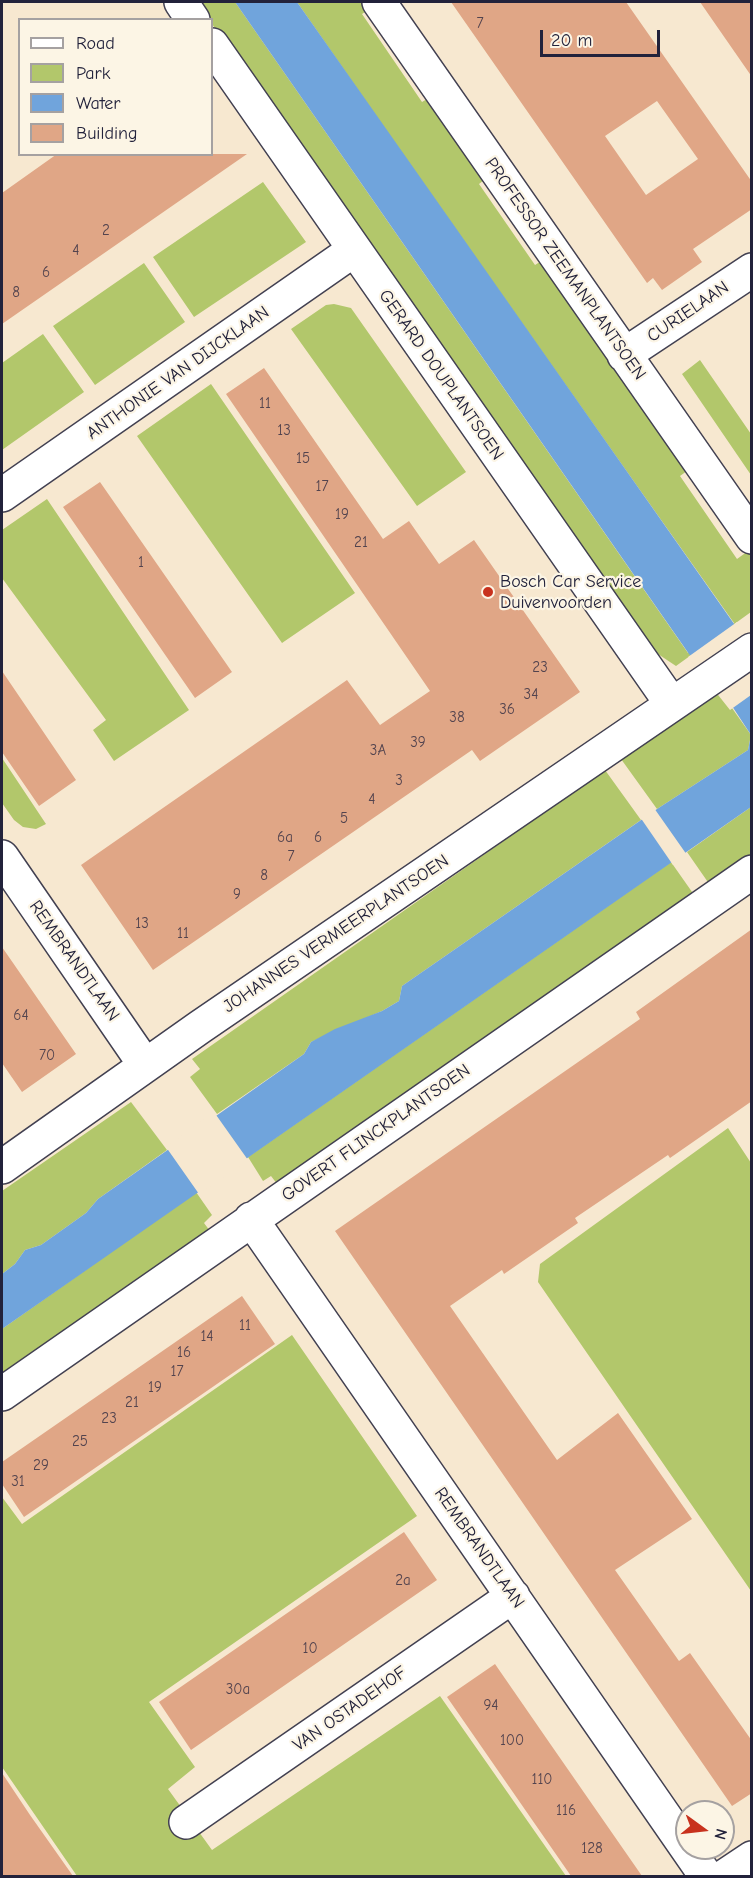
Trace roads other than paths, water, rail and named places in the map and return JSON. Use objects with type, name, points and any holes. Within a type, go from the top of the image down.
[{"type":"street","points":[[181,2],[193,18]]},
{"type":"street","name":"PROFESSOR ZEEMANPLANTSOEN","points":[[379,2],[752,537]]},
{"type":"street","name":"GERARD DOUPLANTSOEN","points":[[213,46],[354,250],[683,696]]},
{"type":"street","name":"ANTHONIE VAN DIJCKLAAN","points":[[2,495],[354,250]]},
{"type":"street","name":"CURIELAAN","points":[[624,354],[752,270]]},
{"type":"street","name":"JOHANNES VERMEERPLANTSOEN","points":[[2,1167],[145,1065],[752,650]]},
{"type":"street","name":"REMBRANDTLAAN","points":[[2,857],[145,1065]]},
{"type":"street","name":"GOVERT FLINCKPLANTSOEN","points":[[2,1394],[752,872]]},
{"type":"street","name":"REMBRANDTLAAN","points":[[251,1219],[706,1876]]},
{"type":"street","name":"VAN OSTADEHOF","points":[[186,1822],[513,1596]]},
{"type":"street","points":[[725,1876],[752,1858]]},
{"type":"water","points":[[235,2],[297,2],[751,648],[751,735],[732,706],[689,654]]},
{"type":"water","points":[[751,735],[751,807],[2,1329],[2,1274],[15,1264],[25,1250],[41,1245],[86,1213],[98,1199],[304,1054],[311,1042],[335,1029],[382,1011],[399,1001],[402,986],[657,809],[748,750]]},
{"type":"place","name":"Bosch Car Service Duivenvoorden","points":[[488,592]]}]
